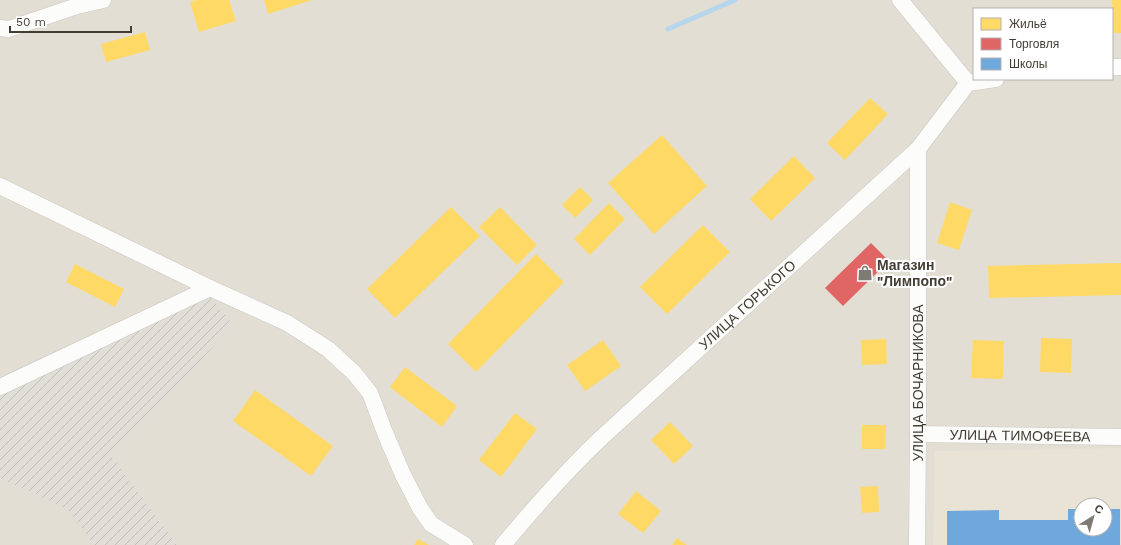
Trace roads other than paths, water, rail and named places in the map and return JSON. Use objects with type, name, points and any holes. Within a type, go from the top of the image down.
[{"type":"street","points":[[0,28],[9,29],[77,6],[103,0]]},
{"type":"street","points":[[900,0],[968,83],[989,80]]},
{"type":"street","name":"УЛИЦА ГОРЬКОГО","points":[[503,545],[534,507],[589,449],[918,149],[968,83]]},
{"type":"street","name":"УЛИЦА БОЧАРНИКОВА","points":[[917,545],[918,149]]},
{"type":"street","points":[[0,186],[210,288],[287,323],[328,349],[354,373],[370,393],[397,461],[420,508],[431,524],[465,545]]},
{"type":"street","points":[[0,387],[210,288]]},
{"type":"street","name":"УЛИЦА ТИМОФЕЕВА","points":[[918,434],[1121,437]]},
{"type":"waterway","points":[[668,29],[735,0]]},
{"type":"place","name":"Магазин \"Лимпопо\"","points":[[865,273]]}]
